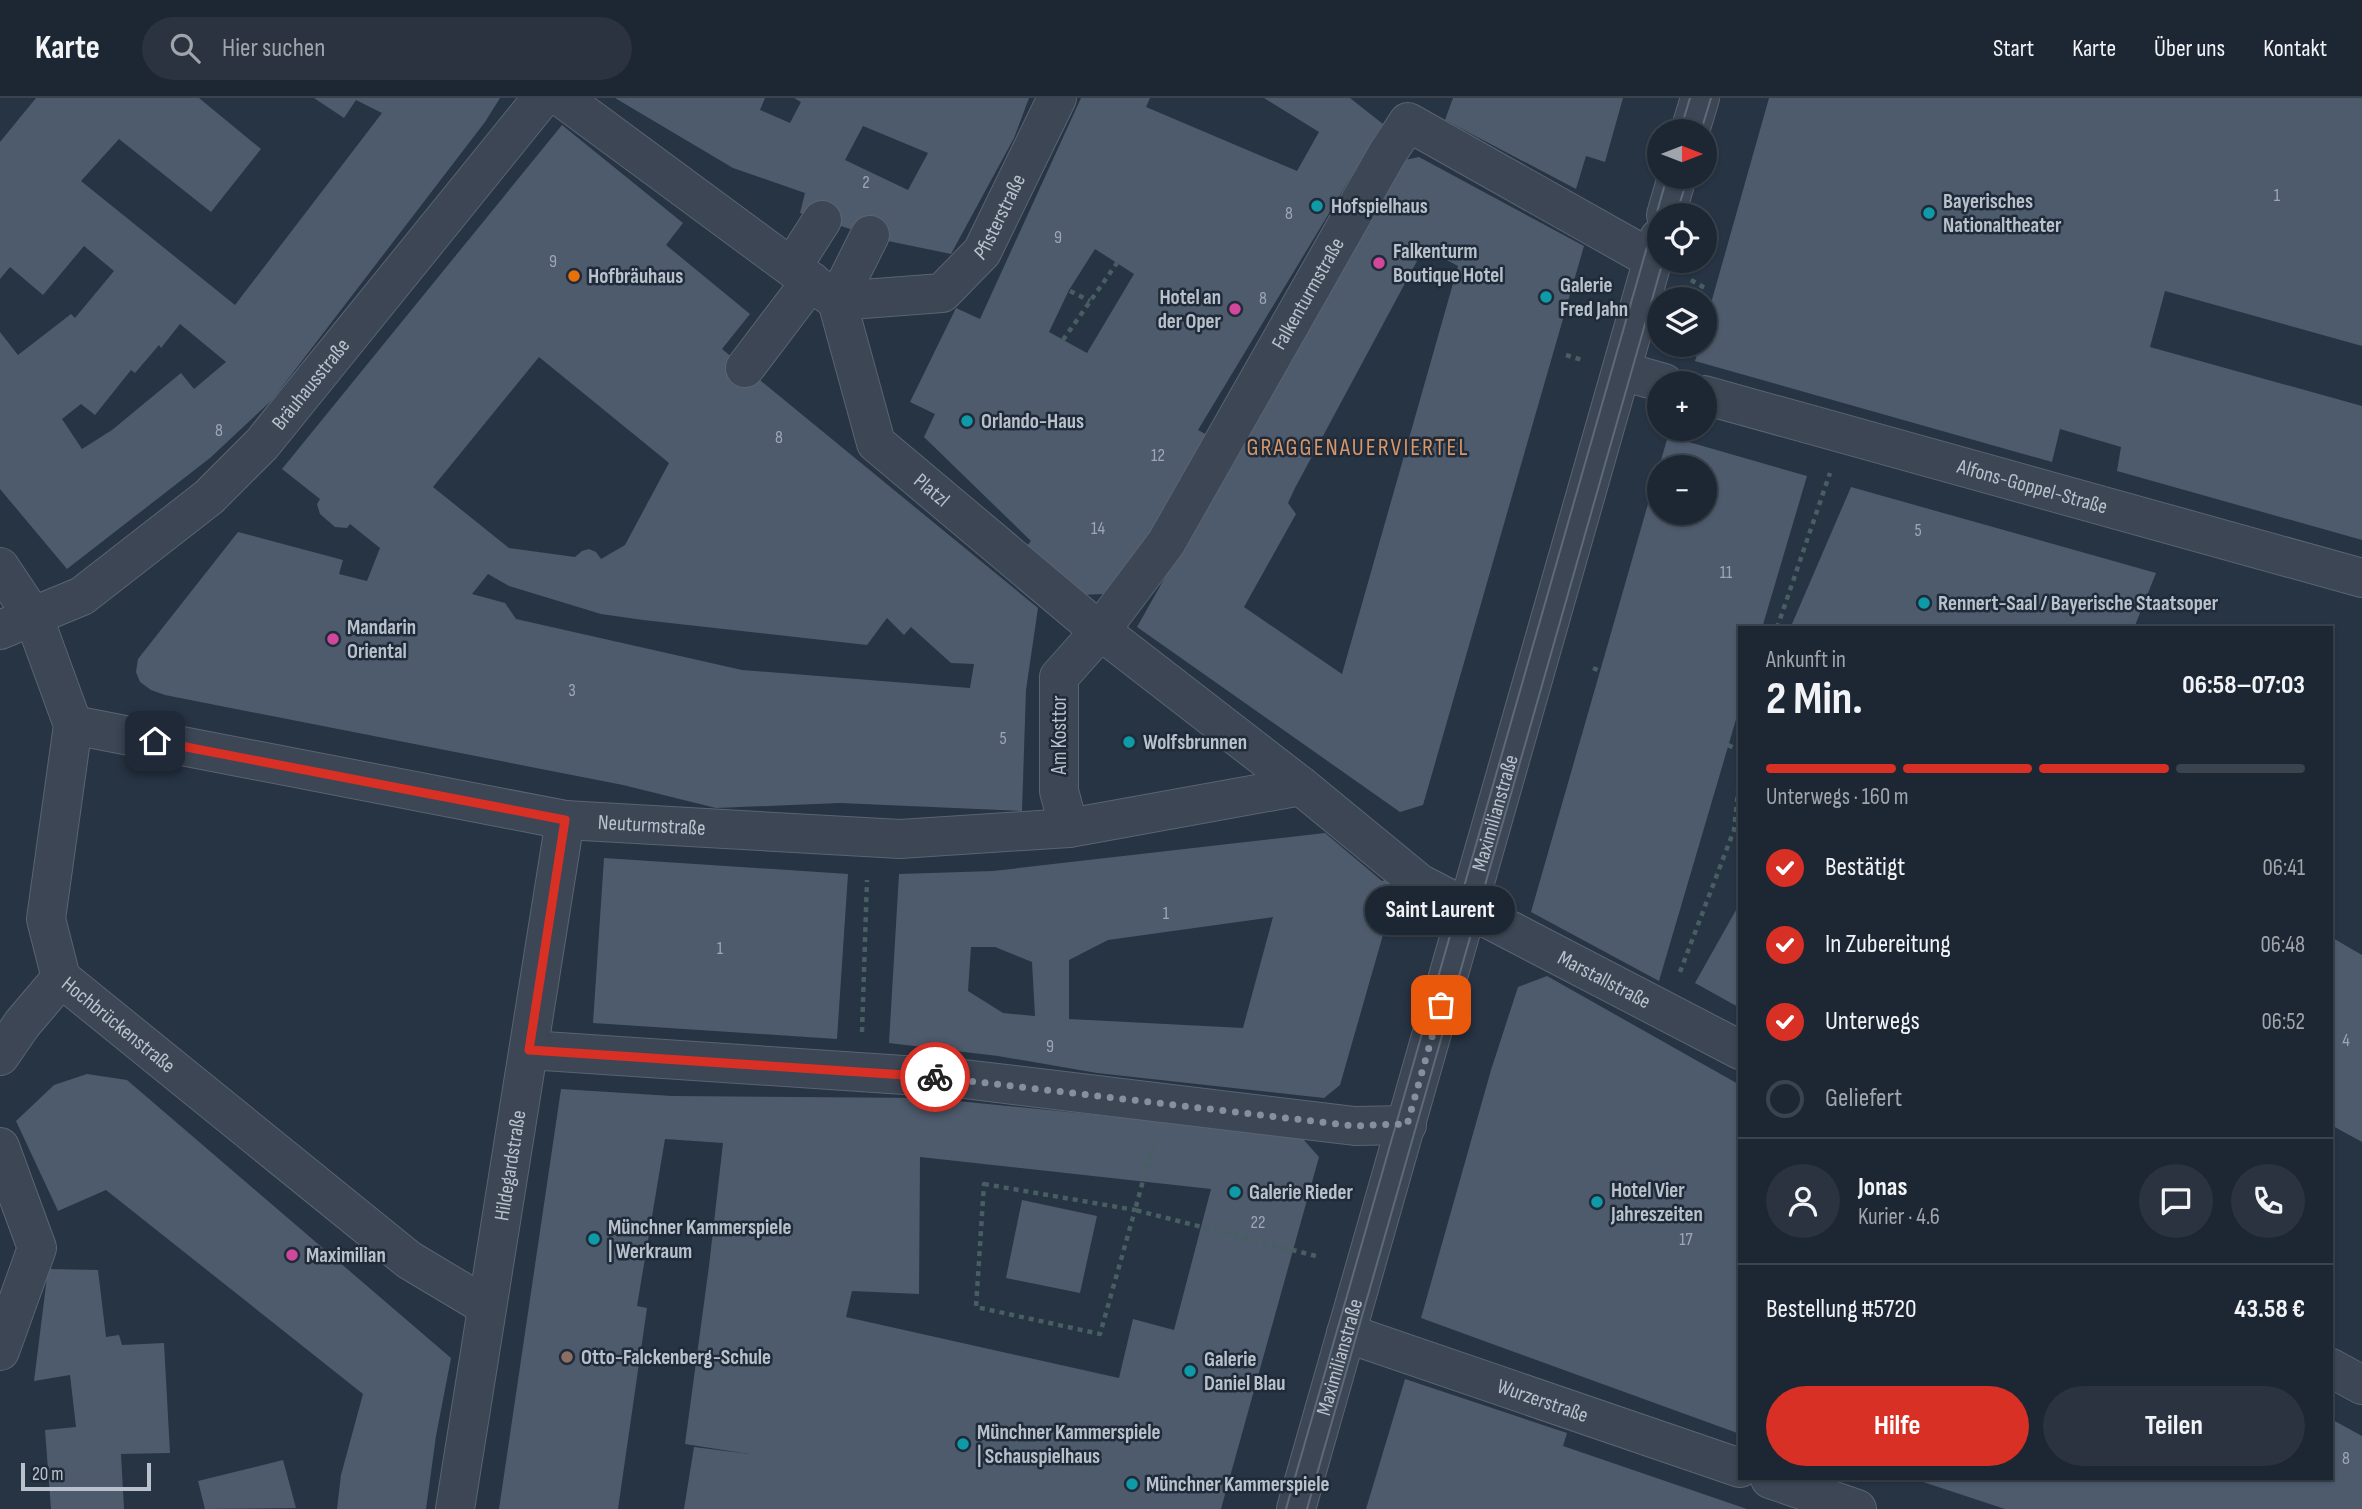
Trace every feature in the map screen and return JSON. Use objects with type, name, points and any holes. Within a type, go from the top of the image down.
[{"type":"street","name":"Bräuhausstraße","points":[[17,624],[82,596],[209,498],[262,444],[542,98]]},
{"type":"street","points":[[562,98],[814,283]]},
{"type":"street","points":[[1694,119],[1700,98]]},
{"type":"street","name":"Falkenturmstraße","points":[[1100,631],[1166,543],[1387,154],[1408,122],[1647,244]]},
{"type":"street","name":"Pfisterstraße","points":[[814,283],[942,293],[994,258],[1044,124]]},
{"type":"street","points":[[814,283],[822,220]]},
{"type":"street","points":[[746,368],[814,283],[870,235]]},
{"type":"street","name":"Maximilianstraße","points":[[1296,1509],[1649,273]]},
{"type":"street","name":"Platzl","points":[[814,283],[876,443],[1100,631]]},
{"type":"street","points":[[1622,371],[1647,378]]},
{"type":"street","name":"Alfons-Goppel-Straße","points":[[1717,398],[2362,578]]},
{"type":"street","name":"Hochbrückenstraße","points":[[0,567],[17,624],[73,725],[46,919],[61,978],[409,1260],[486,1306]]},
{"type":"street","points":[[1100,631],[1301,786],[1419,883],[1468,909]]},
{"type":"street","name":"Am Kosttor","points":[[1069,828],[1059,791],[1059,677],[1100,631]]},
{"type":"street","name":"Neuturmstraße","points":[[73,725],[565,820],[901,839],[1069,828]]},
{"type":"street","points":[[1069,828],[1301,786]]},
{"type":"street","name":"Hildegardstraße","points":[[455,1509],[565,820]]},
{"type":"street","name":"Marstallstraße","points":[[1468,909],[1738,1049]]},
{"type":"street","points":[[0,1056],[61,978]]},
{"type":"street","points":[[529,1050],[964,1079],[1355,1126],[1407,1125]]},
{"type":"street","points":[[0,1147],[37,1248],[0,1352]]},
{"type":"street","name":"Wurzerstraße","points":[[1346,1333],[1738,1467]]},
{"type":"street","points":[[2333,1369],[2362,1385]]},
{"type":"street","points":[[1773,1480],[1857,1509]]},
{"type":"path","points":[[1063,340],[1117,263]]},
{"type":"path","points":[[1070,291],[1090,301]]},
{"type":"path","points":[[1778,626],[1844,432]]},
{"type":"path","points":[[1593,668],[1600,671]]},
{"type":"path","points":[[1728,745],[1738,750]]},
{"type":"path","points":[[1664,1012],[1734,830],[1738,792]]},
{"type":"path","points":[[1734,830],[1738,833]]},
{"type":"path","points":[[861,1043],[866,883]]},
{"type":"path","points":[[1164,1103],[1135,1210],[1100,1335],[976,1307],[984,1184],[1135,1210],[1316,1256]]},
{"type":"building","points":[[36,98],[199,98],[261,149],[211,212],[119,139],[81,181],[235,305],[382,113],[356,100],[344,118],[314,98],[500,98],[485,122],[272,400],[210,458],[67,569],[0,489],[0,332],[18,355],[71,314],[75,318],[114,271],[84,246],[43,295],[10,267],[0,279],[0,142]],"holes":[[[180,324],[226,362],[194,389],[181,373],[112,430],[82,449],[62,419],[81,404],[95,415],[131,370],[135,373],[159,345],[161,348]]]},
{"type":"building","points":[[615,98],[765,98],[760,110],[790,123],[801,102],[794,98],[1029,98],[1014,138],[951,254],[888,241],[800,213],[805,193],[733,168]],"holes":[[[863,126],[928,153],[908,190],[845,160]]]},
{"type":"building","points":[[1081,98],[1150,98],[1146,107],[1297,171],[1319,132],[1264,98],[1350,98],[1383,124],[1198,430],[1211,437],[1167,512],[1103,594],[1081,595],[1024,549],[1031,541],[924,437],[935,414],[910,402],[956,308],[980,319]],"holes":[[[1095,249],[1134,274],[1087,353],[1049,332],[1069,290]]]},
{"type":"building","points":[[1453,98],[1623,98],[1605,162],[1586,156],[1576,189],[1445,120]]},
{"type":"building","points":[[1769,98],[2362,98],[2362,346],[2165,291],[2150,347],[2362,406],[2362,540],[2117,471],[2121,447],[2060,429],[2052,462],[1695,361],[1696,357],[1717,357],[1716,287]]},
{"type":"building","points":[[562,125],[683,223],[666,245],[750,314],[722,349],[1038,608],[1026,690],[1022,811],[840,803],[716,808],[623,785],[165,695],[151,690],[140,682],[136,672],[138,659],[238,532],[343,560],[339,574],[367,581],[380,548],[350,524],[347,528],[335,527],[320,514],[317,504],[320,499],[282,469]],"holes":[[[539,357],[669,463],[625,545],[601,559],[596,552],[589,549],[575,557],[509,548],[433,487]],[[488,574],[509,586],[601,614],[867,645],[887,618],[904,635],[911,627],[951,663],[974,664],[970,688],[742,670],[516,619],[505,603],[472,594]]]},
{"type":"building","points":[[1419,157],[1584,246],[1423,805],[1400,812],[1137,627],[1400,161]],"holes":[[[1424,248],[1458,266],[1342,674],[1244,607],[1296,514],[1288,503],[1295,488]]]},
{"type":"building","points":[[1667,441],[1685,441],[1807,476],[1763,626],[1738,626],[1738,713],[1659,981],[1531,912],[1647,507],[1647,525],[1717,525],[1717,455],[1662,455]]},
{"type":"building","points":[[1851,487],[2156,573],[2135,626],[1792,624]]},
{"type":"building","points":[[1325,833],[1382,881],[1389,879],[1398,905],[1391,907],[1340,1085],[1324,1098],[1097,1073],[998,1056],[889,1043],[899,874],[993,871]],"holes":[[[1273,917],[1243,1028],[1069,1019],[1069,960],[1108,940]],[[971,947],[995,947],[1032,962],[1035,1016],[1003,1013],[968,991]]]},
{"type":"building","points":[[604,858],[848,874],[837,1039],[593,1023]]},
{"type":"building","points":[[1738,907],[1738,1007],[1695,983]]},
{"type":"building","points":[[2333,938],[2362,955],[2362,1142],[2333,1126]]},
{"type":"building","name":"Hotel Vier Jahreszeiten","points":[[1547,976],[1738,1084],[1738,1433],[1421,1318],[1491,1070],[1518,987]]},
{"type":"building","points":[[87,1074],[127,1080],[451,1358],[426,1509],[337,1509],[341,1475],[363,1394],[106,1190],[58,1211],[16,1121],[54,1085]]},
{"type":"building","points":[[561,1089],[672,1096],[927,1098],[1159,1121],[1303,1139],[1319,1157],[1221,1509],[684,1509],[694,1447],[749,1454],[685,1444],[723,1143],[665,1139],[637,1306],[647,1308],[618,1509],[499,1509]],"holes":[[[920,1157],[1211,1189],[1174,1330],[1133,1319],[1119,1378],[846,1317],[852,1291],[919,1294]]]},
{"type":"building","points":[[1022,1200],[1097,1216],[1080,1293],[1006,1278]]},
{"type":"building","points":[[48,1269],[98,1270],[106,1337],[119,1335],[122,1345],[164,1343],[170,1453],[121,1454],[124,1509],[51,1509],[45,1430],[76,1427],[70,1375],[34,1381]]},
{"type":"building","points":[[1405,1379],[1567,1433],[1563,1446],[1747,1509],[1366,1509]]},
{"type":"building","points":[[2333,1420],[2362,1436],[2362,1509],[2005,1509],[1917,1480],[2333,1480]]},
{"type":"building","points":[[283,1460],[296,1508],[205,1509],[198,1481]]},
{"type":"tram line","points":[[1684,119],[1690,98]]},
{"type":"tram line","points":[[1705,119],[1711,98]]},
{"type":"tram line","points":[[1286,1509],[1664,189]]},
{"type":"tram line","points":[[1680,203],[1684,189]]},
{"type":"tram line","points":[[1307,1509],[1660,273]]},
{"type":"way so far","points":[[935,1077],[1355,1126],[1407,1125],[1441,1005]]},
{"type":"place","name":"Hofspielhaus","points":[[1317,206]]},
{"type":"place","name":"Bayerisches Nationaltheater","points":[[1929,213]]},
{"type":"place","name":"Falkenturm Boutique Hotel","points":[[1379,263]]},
{"type":"place","name":"Hofbräuhaus","points":[[574,276]]},
{"type":"place","name":"Galerie Fred Jahn","points":[[1546,297]]},
{"type":"place","name":"Hotel an der Oper","points":[[1235,309]]},
{"type":"place","name":"Orlando-Haus","points":[[967,421]]},
{"type":"place","name":"Rennert-Saal / Bayerische Staatsoper","points":[[1924,603]]},
{"type":"place","name":"Mandarin Oriental","points":[[333,639]]},
{"type":"place","name":"Wolfsbrunnen","points":[[1129,742]]},
{"type":"place","name":"Saint Laurent","points":[[1441,1005]]},
{"type":"place","name":"Galerie Rieder","points":[[1235,1192]]},
{"type":"place","name":"Hotel Vier Jahreszeiten","points":[[1597,1202]]},
{"type":"place","name":"Münchner Kammerspiele | Werkraum","points":[[594,1239]]},
{"type":"place","name":"Maximilian","points":[[292,1255]]},
{"type":"place","name":"Otto-Falckenberg-Schule","points":[[567,1357]]},
{"type":"place","name":"Galerie Daniel Blau","points":[[1190,1371]]},
{"type":"place","name":"Münchner Kammerspiele | Schauspielhaus","points":[[963,1444]]},
{"type":"place","name":"Münchner Kammerspiele","points":[[1132,1484]]},
{"type":"district","name":"GRAGGENAUERVIERTEL","points":[[1358,447]]},
{"type":"route","points":[[155,741],[565,820],[529,1050],[935,1077]]}]
